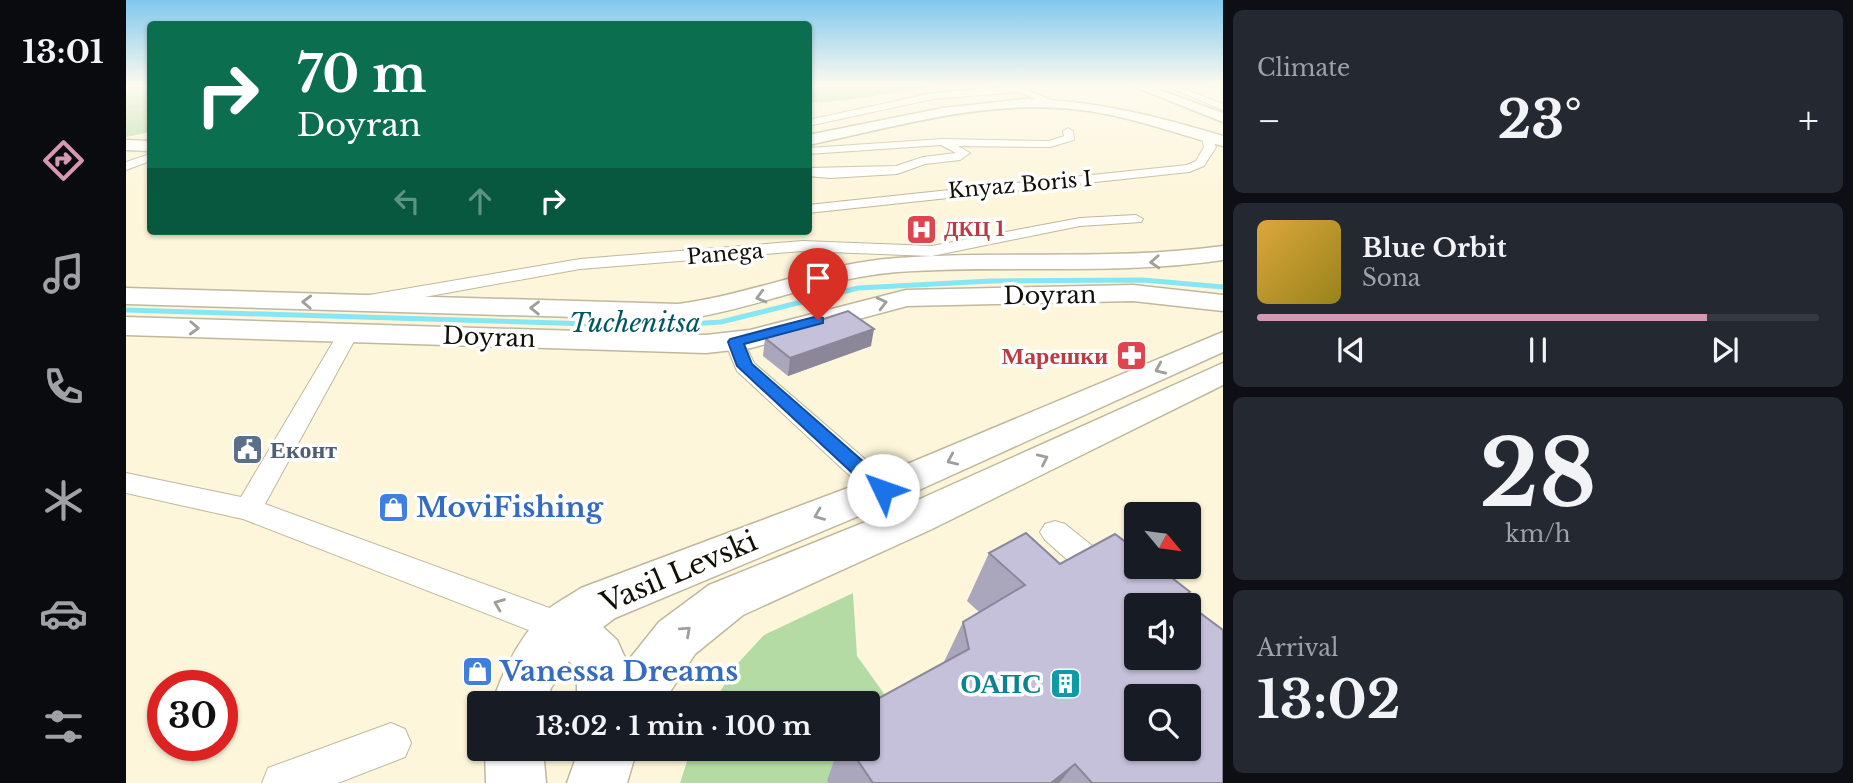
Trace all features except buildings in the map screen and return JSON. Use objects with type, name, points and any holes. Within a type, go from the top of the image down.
[{"type":"main road","points":[[812,139],[908,122]]},
{"type":"main road","points":[[1153,122],[1223,141]]},
{"type":"main road","points":[[126,145],[147,146]]},
{"type":"main road","name":"Doyran","points":[[126,296],[678,312],[713,309],[867,268],[935,264],[1153,263],[1223,253]]},
{"type":"main road","points":[[1133,293],[1196,317],[1220,333],[1222,352]]},
{"type":"main road","name":"Doyran","points":[[126,326],[706,344],[736,342],[906,298],[1133,293],[1223,303]]},
{"type":"main road","name":"Vasil Levski","points":[[638,691],[677,638],[726,600],[899,505],[1222,352]]},
{"type":"main road","name":"Vasil Levski","points":[[525,691],[545,649],[562,628],[598,603],[899,505]]},
{"type":"main road","points":[[562,628],[589,643],[598,653],[605,679],[605,691]]},
{"type":"main road","points":[[515,761],[516,783]]},
{"type":"main road","points":[[595,783],[597,761]]},
{"type":"main road","points":[[595,783],[603,761]]},
{"type":"street","points":[[812,126],[853,132]]},
{"type":"street","points":[[812,151],[943,142],[1050,144],[1070,138],[1068,131]]},
{"type":"street","name":"Knyaz Boris I","points":[[812,208],[917,195],[1189,168],[1200,163],[1210,148],[1205,136]]},
{"type":"street","points":[[812,172],[897,170],[923,161],[956,158],[964,153],[943,142]]},
{"type":"street","points":[[840,149],[917,195]]},
{"type":"street","points":[[126,166],[147,158]]},
{"type":"street","name":"Panega","points":[[357,303],[580,264],[803,246],[932,251],[1080,222],[1136,219]]},
{"type":"street","points":[[932,251],[977,255],[1017,265]]},
{"type":"street","points":[[248,509],[349,332]]},
{"type":"street","points":[[736,342],[745,366],[899,505]]},
{"type":"street","points":[[126,482],[248,509],[562,628]]},
{"type":"street","points":[[1055,532],[1128,593]]},
{"type":"street","points":[[283,783],[391,744]]},
{"type":"green space","points":[[126,122],[147,122],[147,133],[126,137]]},
{"type":"green space","points":[[853,593],[857,656],[903,720],[880,733],[880,691],[720,691],[739,662],[764,635]]},
{"type":"green space","points":[[687,761],[845,761],[829,783],[680,783]]},
{"type":"waterway","name":"Tuchenitsa","points":[[126,310],[659,326],[721,322],[858,288],[991,281],[1143,280],[1223,287]]},
{"type":"place","name":"ДКЦ 1","points":[[921,229]]},
{"type":"place","name":"Марешки","points":[[1131,355]]},
{"type":"place","name":"Еконт","points":[[247,449]]},
{"type":"place","name":"MoviFishing","points":[[393,507]]},
{"type":"place","name":"Vanessa Dreams","points":[[477,671]]},
{"type":"place","name":"ОАПС","points":[[1065,683]]},
{"type":"route","points":[[818,320],[736,342],[745,366],[883,490]]}]
